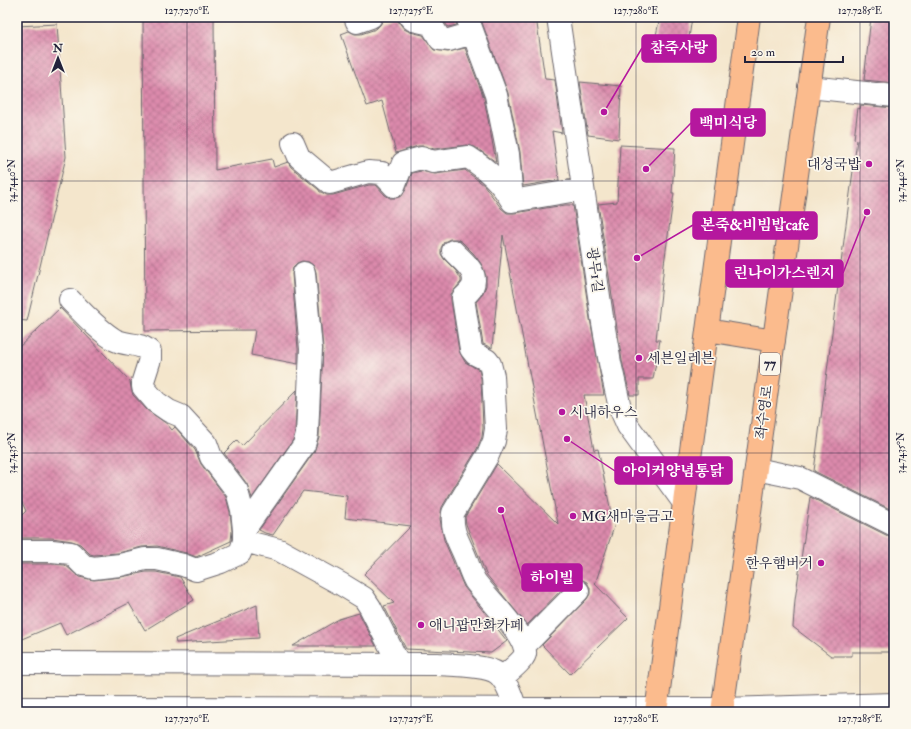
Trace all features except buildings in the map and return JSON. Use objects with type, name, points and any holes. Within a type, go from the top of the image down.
[{"type":"main road","points":[[656,710],[749,17]]},
{"type":"main road","name":"좌수영로","points":[[722,711],[819,17]]},
{"type":"main road","points":[[707,330],[774,341]]},
{"type":"street","points":[[355,17],[357,22],[372,17]]},
{"type":"street","points":[[410,17],[413,20],[431,24],[440,39],[448,40],[470,25],[496,95],[508,154],[512,201]]},
{"type":"street","name":"광무1길","points":[[558,17],[610,363],[620,408],[632,431],[684,503]]},
{"type":"street","points":[[809,87],[894,96]]},
{"type":"street","points":[[293,143],[299,157],[330,183],[368,172],[382,173],[394,186],[403,163],[421,158],[433,162],[468,157],[489,173],[502,186],[512,201]]},
{"type":"street","points":[[512,201],[583,189]]},
{"type":"street","points":[[453,251],[470,267],[473,274],[472,289],[463,298],[471,349],[475,354],[487,360],[490,364],[493,376],[496,429],[494,441],[488,455],[453,513],[452,524],[455,536],[476,582],[518,633],[524,646],[525,654],[523,658],[502,678]]},
{"type":"street","points":[[244,536],[304,445],[307,434],[311,349],[304,273]]},
{"type":"street","points":[[17,550],[71,553],[83,565],[93,568],[120,565],[146,559],[157,559],[183,565],[196,570],[221,562],[240,553],[244,536],[242,510],[237,491],[211,457],[206,444],[181,416],[169,411],[156,402],[143,388],[143,381],[150,359],[150,352],[144,347],[116,340],[92,323],[70,300]]},
{"type":"street","points":[[756,468],[800,478],[894,526]]},
{"type":"street","points":[[244,536],[279,550],[364,598],[399,664]]},
{"type":"street","points":[[524,646],[578,591]]},
{"type":"street","points":[[17,663],[437,664],[475,667],[497,673],[502,678],[516,709]]},
{"type":"street","points":[[17,708],[722,711],[890,704]]},
{"type":"street","points":[[855,712],[890,704]]},
{"type":"place","name":"참죽사랑","points":[[604,112]]},
{"type":"place","name":"대성국밥","points":[[869,164]]},
{"type":"place","name":"백미식당","points":[[646,169]]},
{"type":"place","name":"린나이가스렌지","points":[[867,212]]},
{"type":"place","name":"본죽&비빔밥cafe","points":[[637,258]]},
{"type":"place","name":"세븐일레븐","points":[[639,358]]},
{"type":"place","name":"시내하우스","points":[[562,412]]},
{"type":"place","name":"아이커양념통닭","points":[[567,439]]},
{"type":"place","name":"하이빌","points":[[501,510]]},
{"type":"place","name":"MG새마을금고","points":[[573,516]]},
{"type":"place","name":"한우햄버거","points":[[821,563]]},
{"type":"place","name":"애니팝만화카페","points":[[421,625]]}]
